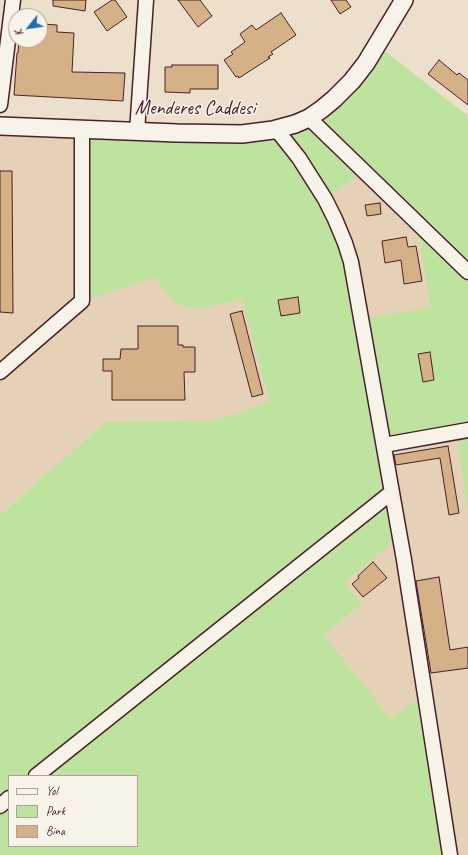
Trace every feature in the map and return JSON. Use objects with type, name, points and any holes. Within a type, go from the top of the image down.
[{"type":"street","points":[[0,104],[13,0]]},
{"type":"street","points":[[137,132],[146,0]]},
{"type":"street","name":"Menderes Caddesi","points":[[0,126],[137,132],[242,134],[276,129],[295,124],[309,118],[334,99],[366,63],[404,0]]},
{"type":"street","points":[[309,118],[468,272]]},
{"type":"street","points":[[0,372],[82,301],[82,129]]},
{"type":"street","points":[[276,129],[300,158],[335,219],[345,243],[355,280],[404,560],[450,855]]},
{"type":"street","points":[[384,445],[468,430]]},
{"type":"street","points":[[37,775],[392,492]]},
{"type":"street","points":[[0,806],[8,799]]},
{"type":"shaded area","points":[[0,126],[145,132],[164,290],[177,304],[193,308],[243,300],[269,402],[244,412],[207,421],[105,422],[0,515]]},
{"type":"shaded area","points":[[364,172],[417,223],[430,309],[362,319],[325,199]]},
{"type":"shaded area","points":[[456,433],[468,511],[468,855],[450,855],[425,695],[391,719],[324,635],[362,604],[345,582],[400,537],[384,445]]},
{"type":"green space","points":[[377,45],[468,116],[468,258],[461,265],[468,272],[468,511],[456,433],[384,445],[400,537],[345,582],[362,604],[324,635],[391,719],[425,694],[450,855],[0,855],[0,515],[105,422],[207,421],[244,412],[269,401],[242,300],[193,308],[177,304],[164,290],[155,277],[82,301],[82,129],[177,133],[309,118]],"holes":[[[364,172],[417,223],[430,308],[362,319],[325,199]]]},
{"type":"building","points":[[53,0],[86,0],[85,11],[53,6]]},
{"type":"building","points":[[112,0],[115,0],[127,17],[107,31],[94,12]]},
{"type":"building","points":[[178,0],[200,0],[212,16],[198,27]]},
{"type":"building","points":[[331,0],[346,0],[351,7],[340,14]]},
{"type":"building","points":[[281,13],[296,35],[271,52],[273,54],[268,57],[270,58],[239,78],[238,76],[236,77],[224,60],[233,54],[231,52],[245,42],[240,34],[252,25],[256,30]]},
{"type":"building","points":[[48,24],[57,25],[57,32],[74,33],[72,72],[125,73],[123,101],[14,95],[18,48],[48,48]]},
{"type":"building","points":[[439,60],[457,75],[459,73],[468,80],[468,105],[428,74]]},
{"type":"building","points":[[172,65],[218,65],[218,89],[190,89],[190,93],[165,92],[165,67],[172,67]]},
{"type":"building","points":[[0,171],[12,171],[13,313],[0,312]]},
{"type":"building","points":[[380,203],[381,214],[367,216],[365,205]]},
{"type":"building","points":[[406,237],[408,247],[416,246],[422,281],[404,284],[401,260],[385,263],[382,241]]},
{"type":"building","points":[[298,297],[300,313],[281,316],[278,300]]},
{"type":"building","points":[[242,311],[263,394],[252,397],[230,314]]},
{"type":"building","points":[[138,326],[178,326],[178,345],[183,345],[183,347],[195,347],[195,372],[184,372],[185,400],[112,400],[112,371],[103,371],[103,359],[120,359],[121,349],[138,349]]},
{"type":"building","points":[[430,352],[434,380],[423,382],[418,354]]},
{"type":"building","points":[[448,446],[459,513],[449,515],[440,458],[396,465],[394,455]]},
{"type":"building","points":[[373,562],[387,578],[363,597],[352,584]]},
{"type":"building","points":[[439,577],[450,650],[468,647],[468,668],[431,673],[416,581]]}]
